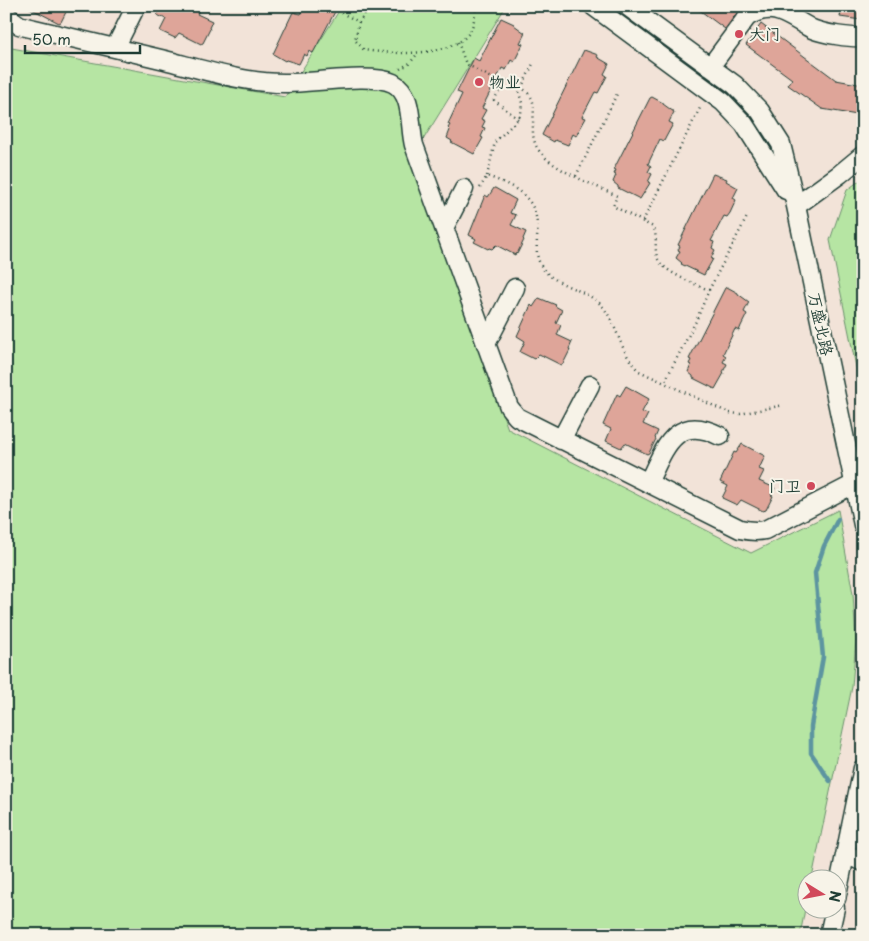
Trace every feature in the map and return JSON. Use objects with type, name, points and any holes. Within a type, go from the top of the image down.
[{"type":"street","points":[[115,48],[136,6]]},
{"type":"street","points":[[593,6],[723,102],[744,124],[796,206],[863,155]]},
{"type":"street","name":"万盛北路","points":[[627,6],[735,85],[760,111],[781,144],[796,206],[863,525]]},
{"type":"street","points":[[710,67],[747,17],[752,12],[765,7],[777,7],[787,10],[817,31],[863,37]]},
{"type":"street","points":[[6,16],[26,27],[264,82],[289,83],[370,78],[394,84],[402,90],[407,100],[414,145],[513,414],[522,421],[740,529],[752,532],[769,528],[854,484]]},
{"type":"street","points":[[444,228],[464,189]]},
{"type":"street","points":[[486,344],[515,288]]},
{"type":"street","points":[[561,440],[590,385]]},
{"type":"street","points":[[648,483],[670,440],[676,434],[691,428],[699,428],[706,429],[720,436]]},
{"type":"street","points":[[843,868],[863,768]]},
{"type":"street","points":[[846,854],[863,862]]},
{"type":"street","points":[[829,935],[833,918]]},
{"type":"path","points":[[328,6],[359,22]]},
{"type":"path","points":[[371,6],[359,22],[356,40],[364,50],[387,53],[431,52],[458,42],[469,32],[476,6]]},
{"type":"path","points":[[458,42],[466,64],[503,84]]},
{"type":"path","points":[[384,80],[410,63],[419,52]]},
{"type":"path","points":[[464,189],[476,196],[487,176],[495,142],[518,120],[522,104],[518,95],[534,62]]},
{"type":"path","points":[[518,120],[494,100],[505,80],[528,92],[534,103],[532,132],[536,147],[551,162],[617,196],[613,206],[643,221],[655,230],[658,258],[663,267],[709,290]]},
{"type":"path","points":[[643,221],[709,91]]},
{"type":"path","points":[[576,176],[618,92]]},
{"type":"path","points":[[487,176],[511,186],[530,200],[536,214],[537,253],[542,268],[558,281],[591,297],[602,305],[635,368],[729,413],[740,414],[784,405]]},
{"type":"path","points":[[664,383],[746,217]]},
{"type":"green space","points":[[342,6],[506,6],[410,161],[508,429],[751,553],[838,510],[853,594],[856,640],[852,687],[814,868],[796,868],[796,918],[803,918],[800,935],[6,935],[6,47],[285,97]]},
{"type":"green space","points":[[863,178],[863,401],[830,240],[847,190]]},
{"type":"building","points":[[26,6],[69,6],[59,23]]},
{"type":"building","points":[[162,6],[201,6],[197,14],[212,21],[203,43],[201,44],[179,33],[175,38],[160,31],[166,19],[157,15]]},
{"type":"building","points":[[305,6],[338,6],[313,53],[309,51],[307,56],[304,54],[299,64],[285,61],[273,54],[293,12],[301,14]]},
{"type":"building","points":[[694,6],[734,6],[739,10],[725,29]]},
{"type":"building","points":[[842,6],[863,6],[861,20],[840,17]]},
{"type":"building","points":[[501,18],[514,24],[525,33],[520,43],[523,44],[514,62],[511,60],[506,70],[502,68],[482,108],[486,110],[481,119],[485,121],[482,127],[485,128],[481,137],[483,138],[474,154],[447,138],[450,130],[448,128],[450,125],[448,124],[462,94],[457,92],[474,58],[479,61]]},
{"type":"building","points":[[761,24],[836,80],[863,85],[863,116],[822,109],[788,85],[792,79],[746,45]]},
{"type":"building","points":[[584,50],[598,55],[597,57],[609,64],[604,74],[607,76],[598,93],[595,92],[582,117],[586,118],[576,136],[573,134],[568,145],[555,140],[554,142],[542,135]]},
{"type":"building","points":[[652,97],[674,112],[669,122],[673,124],[664,141],[660,139],[648,164],[651,166],[648,172],[652,174],[648,182],[650,183],[640,199],[618,188],[613,182],[616,175],[614,174],[616,170],[614,169]]},
{"type":"building","points":[[713,174],[727,179],[726,181],[738,188],[733,198],[736,200],[730,213],[727,217],[724,216],[711,241],[714,242],[712,248],[715,250],[711,258],[713,259],[704,275],[681,264],[676,258],[680,251],[678,250],[680,246],[678,245]]},
{"type":"building","points":[[494,188],[516,200],[510,213],[516,215],[511,225],[526,232],[524,240],[515,255],[496,245],[492,249],[488,249],[474,242],[476,239],[469,235],[485,195],[488,197]]},
{"type":"building","points":[[727,287],[749,302],[744,312],[747,314],[739,331],[735,329],[723,354],[726,356],[723,362],[727,364],[715,389],[693,378],[688,372],[691,365],[689,364],[691,360],[689,359]]},
{"type":"building","points":[[539,298],[556,305],[562,310],[556,323],[561,325],[557,335],[572,342],[570,350],[561,365],[539,354],[534,359],[520,352],[525,341],[517,336],[531,305],[533,307]]},
{"type":"building","points":[[626,386],[649,399],[642,412],[648,414],[643,424],[658,431],[656,439],[647,454],[625,443],[621,448],[606,441],[611,429],[603,425],[617,394],[620,396]]},
{"type":"building","points":[[742,444],[765,456],[759,469],[764,471],[759,481],[775,488],[766,510],[763,511],[741,500],[737,505],[722,498],[728,486],[720,482],[734,452],[736,453]]},
{"type":"waterway","points":[[830,781],[811,753],[811,726],[823,657],[815,573],[824,546],[838,519]]},
{"type":"place","name":"大门","points":[[739,34]]},
{"type":"place","name":"物业","points":[[479,82]]},
{"type":"place","name":"门卫","points":[[811,486]]}]
